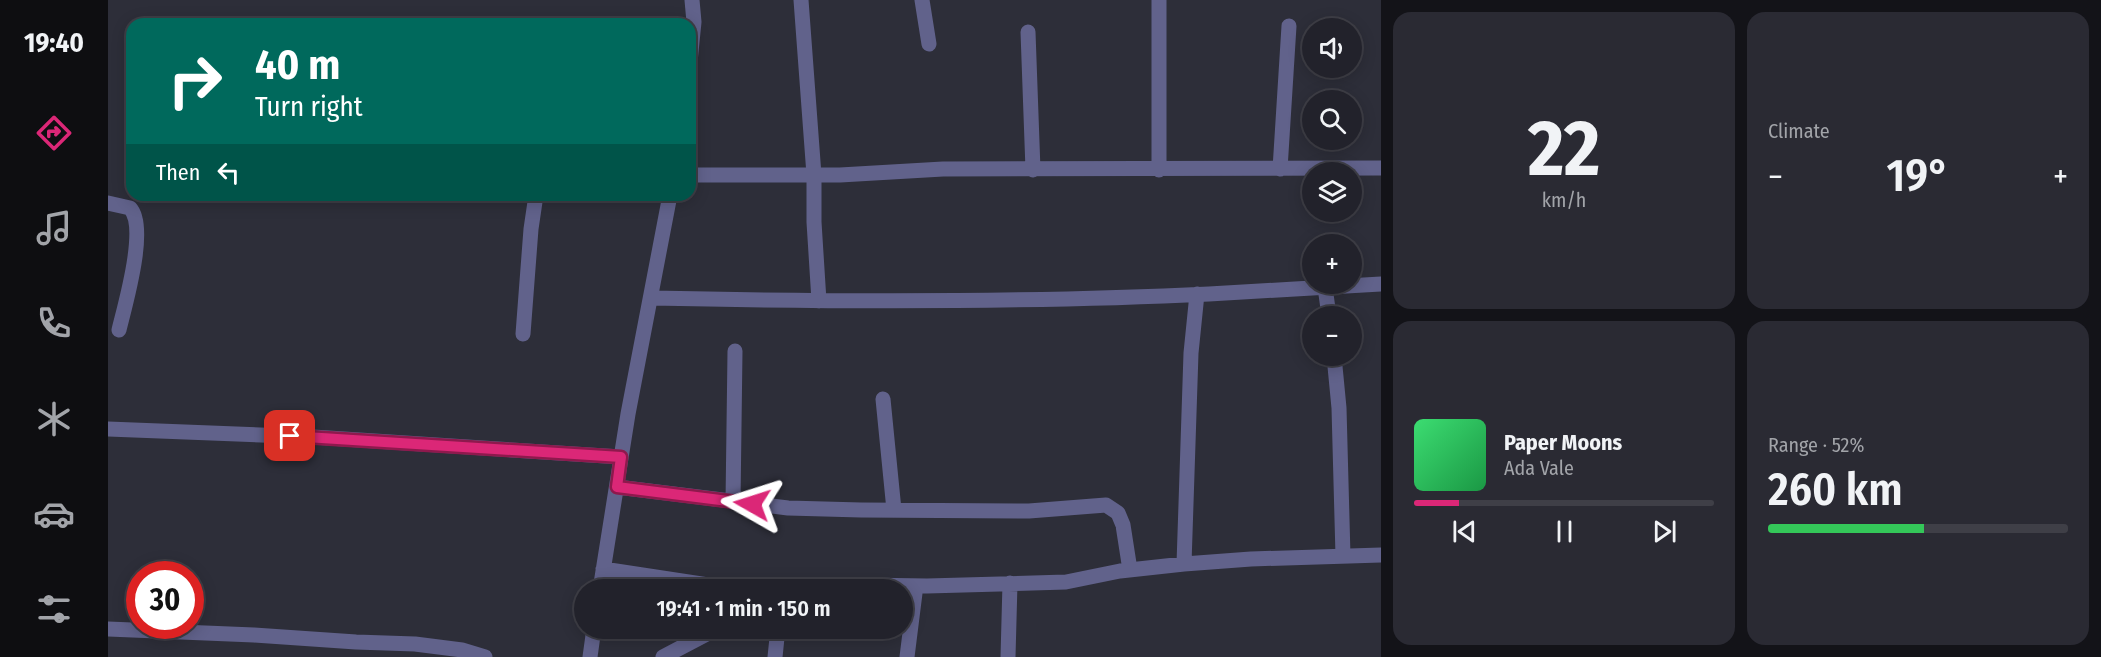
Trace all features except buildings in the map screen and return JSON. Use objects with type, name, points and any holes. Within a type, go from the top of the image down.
[{"type":"street","points":[[692,0],[693,18]]},
{"type":"street","points":[[801,0],[814,175],[814,222],[819,301]]},
{"type":"street","points":[[922,0],[929,44]]},
{"type":"street","points":[[1159,0],[1159,170]]},
{"type":"street","points":[[1281,169],[1289,26]]},
{"type":"street","points":[[1028,32],[1033,170]]},
{"type":"street","points":[[696,175],[814,175],[943,169],[1381,168]]},
{"type":"street","points":[[523,334],[535,201]]},
{"type":"street","points":[[602,579],[621,457],[669,201]]},
{"type":"street","points":[[108,203],[130,208],[136,216],[138,235],[132,275],[119,330]]},
{"type":"street","points":[[1362,285],[1381,284]]},
{"type":"street","points":[[651,298],[819,301],[1197,294],[1302,288]]},
{"type":"street","points":[[1184,564],[1191,353],[1197,294]]},
{"type":"street","points":[[733,502],[735,351]]},
{"type":"street","points":[[1335,366],[1339,408],[1343,556]]},
{"type":"street","points":[[883,399],[894,510]]},
{"type":"street","points":[[108,429],[313,437],[621,457]]},
{"type":"street","points":[[617,487],[788,508],[1029,511],[1106,505],[1118,513],[1123,525],[1130,570]]},
{"type":"street","points":[[913,586],[1066,582],[1130,570],[1184,564],[1251,559],[1381,555]]},
{"type":"street","points":[[603,569],[669,579]]},
{"type":"street","points":[[1008,657],[1010,583]]},
{"type":"street","points":[[907,657],[915,593]]},
{"type":"street","points":[[108,629],[254,634],[385,650],[415,644],[462,650],[485,657]]},
{"type":"street","points":[[590,657],[592,639]]},
{"type":"street","points":[[663,657],[697,639]]},
{"type":"street","points":[[775,657],[777,639]]},
{"type":"route","points":[[290,436],[621,457],[617,487],[752,504]]}]
